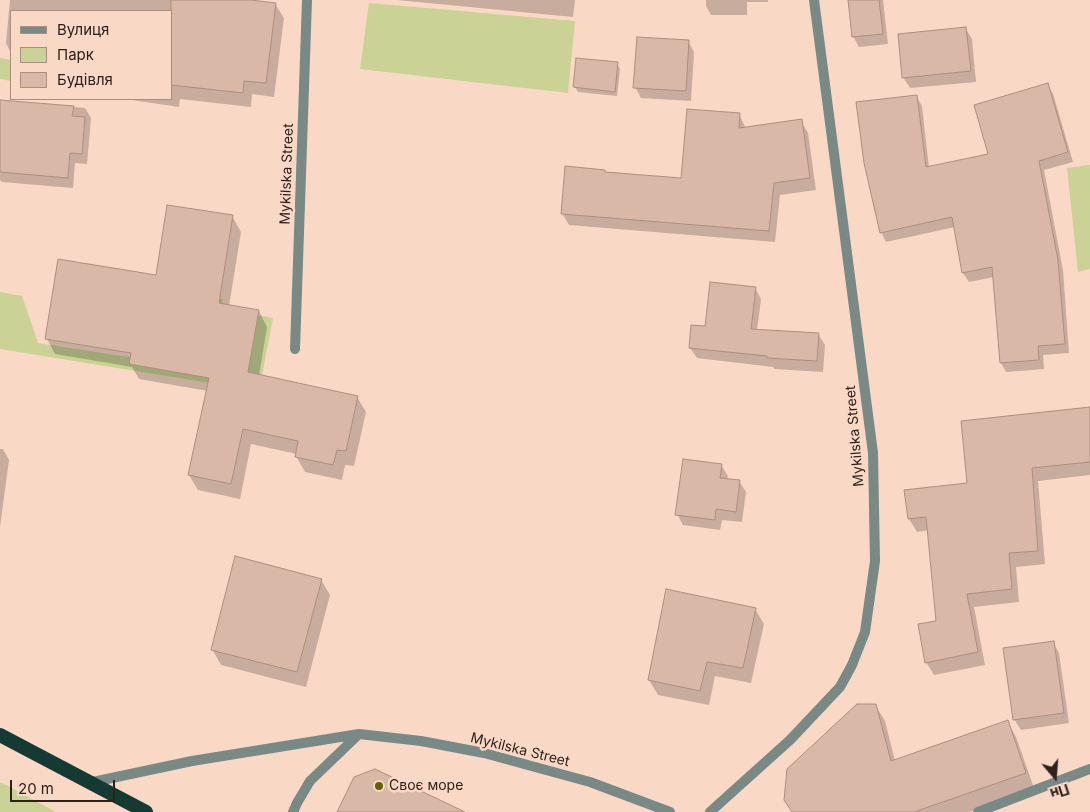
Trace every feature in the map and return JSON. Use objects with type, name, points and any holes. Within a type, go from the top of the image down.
[{"type":"highway","points":[[0,735],[146,812]]},
{"type":"street","name":"Mykilska Street","points":[[295,349],[307,0]]},
{"type":"street","name":"Mykilska Street","points":[[710,812],[790,740],[840,686],[852,665],[865,632],[875,561],[872,444],[814,0]]},
{"type":"street","name":"Mykilska Street","points":[[88,783],[192,761],[359,734],[421,741],[484,753],[590,782],[670,812]]},
{"type":"street","points":[[294,812],[310,781],[359,734]]},
{"type":"street","points":[[978,812],[1090,769]]},
{"type":"green space","points":[[369,3],[575,21],[568,93],[360,69]]},
{"type":"green space","points":[[0,58],[10,60],[10,81],[0,79]]},
{"type":"green space","points":[[1090,165],[1090,269],[1078,272],[1067,168]]},
{"type":"green space","points":[[148,283],[223,299],[222,308],[273,318],[259,391],[0,349],[0,292],[22,296],[38,343],[135,358]]},
{"type":"green space","points":[[0,782],[10,787],[56,812],[0,812]]},
{"type":"building","points":[[171,0],[251,0],[276,3],[266,83],[244,81],[243,93],[172,85]]},
{"type":"building","points":[[848,0],[879,0],[883,34],[852,37]]},
{"type":"building","points":[[966,27],[971,71],[902,78],[898,34]]},
{"type":"building","points":[[637,37],[689,40],[686,91],[633,88]]},
{"type":"building","points":[[576,58],[618,62],[615,92],[573,87]]},
{"type":"building","points":[[1048,83],[1068,152],[1039,161],[1058,260],[1065,344],[1038,346],[1039,360],[1000,363],[992,267],[962,273],[952,217],[880,233],[864,163],[856,102],[917,95],[926,167],[988,154],[974,105]]},
{"type":"building","points":[[0,100],[74,106],[72,116],[85,117],[82,154],[70,153],[68,178],[0,172]]},
{"type":"building","points":[[687,109],[740,113],[739,128],[802,119],[810,178],[774,183],[769,231],[561,214],[565,166],[605,170],[605,172],[681,178]]},
{"type":"building","points":[[167,205],[233,215],[219,303],[259,310],[248,372],[358,396],[346,451],[337,450],[333,465],[295,457],[298,441],[243,429],[231,484],[188,475],[209,378],[129,364],[131,353],[45,339],[58,259],[156,275]]},
{"type":"building","points":[[710,282],[756,287],[751,329],[819,333],[817,361],[767,358],[767,356],[689,348],[691,325],[705,326]]},
{"type":"building","points":[[1090,407],[1090,462],[1032,468],[1038,551],[1009,553],[1012,589],[967,594],[978,652],[925,663],[918,624],[936,621],[926,517],[908,519],[904,490],[967,483],[961,421]]},
{"type":"building","points":[[683,459],[722,464],[720,478],[740,480],[736,512],[716,509],[715,520],[675,515]]},
{"type":"building","points":[[235,556],[322,579],[297,672],[211,650]]},
{"type":"building","points":[[666,589],[756,608],[743,668],[707,662],[700,691],[648,680]]},
{"type":"building","points":[[1054,641],[1064,713],[1013,720],[1003,648]]},
{"type":"building","points":[[857,704],[876,704],[891,761],[1008,720],[1026,773],[914,812],[792,812],[784,800],[787,769]]},
{"type":"building","name":"Своє море","points":[[375,769],[465,812],[337,812],[354,777]]},
{"type":"place","name":"Своє море","points":[[379,786]]}]
